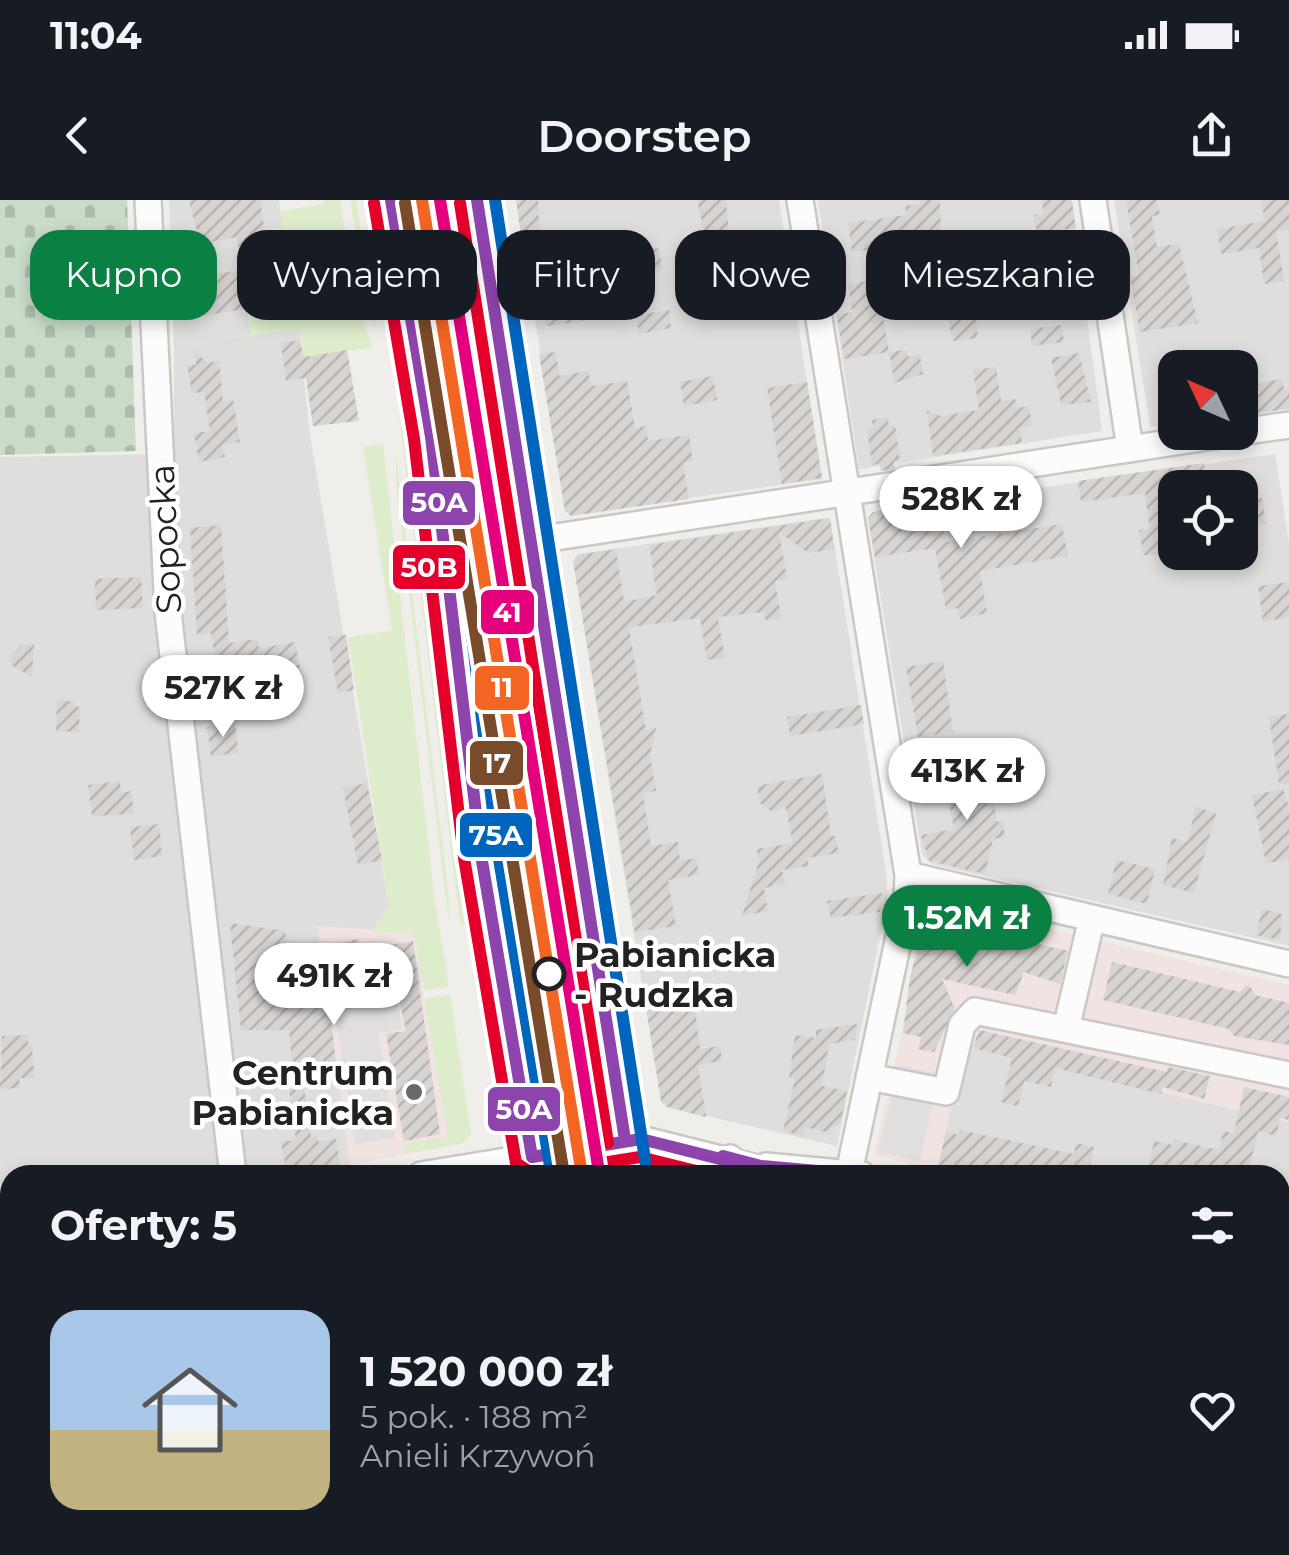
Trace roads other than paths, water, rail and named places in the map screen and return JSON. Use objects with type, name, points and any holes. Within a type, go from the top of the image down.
[{"type":"main road","points":[[391,200],[431,437],[482,856],[533,1165]]},
{"type":"main road","points":[[477,200],[629,1165]]},
{"type":"street","name":"Sopocka","points":[[148,200],[168,612],[231,1165]]},
{"type":"street","points":[[800,200],[908,875],[907,899],[869,1077],[856,1165]]},
{"type":"street","points":[[1093,200],[1130,449]]},
{"type":"street","points":[[1258,429],[1289,425]]},
{"type":"street","points":[[530,542],[1158,445]]},
{"type":"street","points":[[908,875],[1289,964]]},
{"type":"street","points":[[1066,1029],[1092,918]]},
{"type":"street","points":[[869,1077],[946,1092],[962,1025],[975,1010],[1289,1076]]},
{"type":"street","points":[[537,1165],[625,1140],[658,1141],[754,1165]]},
{"type":"street","points":[[715,1165],[730,1158]]},
{"type":"place","name":"Pabianicka - Rudzka","points":[[549,974]]},
{"type":"place","name":"Centrum Pabianicka","points":[[414,1092]]}]
